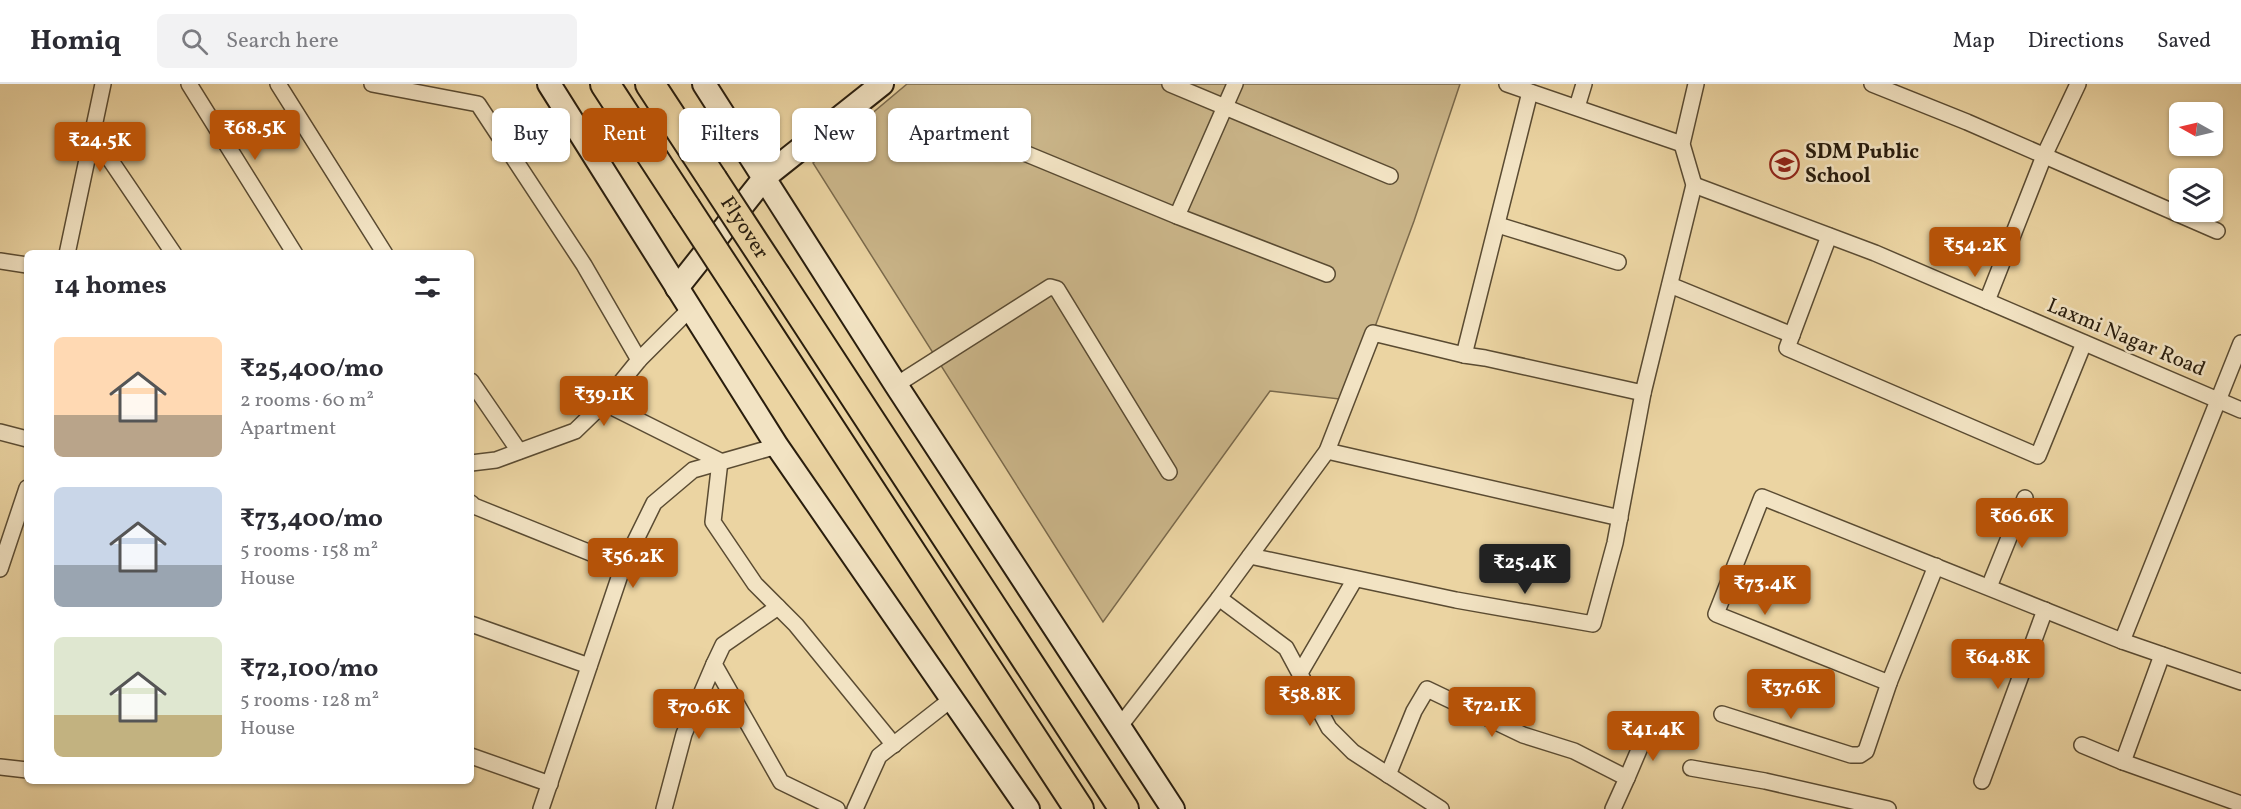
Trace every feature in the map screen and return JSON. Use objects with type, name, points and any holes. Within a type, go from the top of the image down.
[{"type":"highway","name":"Flyover","points":[[605,84],[1079,809]]},
{"type":"highway","name":"Flyover","points":[[650,84],[1124,809]]},
{"type":"street","points":[[70,250],[103,84]]},
{"type":"street","points":[[189,84],[293,250]]},
{"type":"street","points":[[278,84],[382,250]]},
{"type":"street","points":[[372,84],[478,104],[584,265],[639,360]]},
{"type":"street","points":[[549,84],[777,446],[1028,809]]},
{"type":"street","points":[[704,84],[896,385],[1173,809]]},
{"type":"street","points":[[677,288],[765,177],[882,84]]},
{"type":"street","points":[[1170,84],[1390,176]]},
{"type":"street","points":[[1177,216],[1235,84]]},
{"type":"street","points":[[1508,84],[1682,144]]},
{"type":"street","points":[[1577,107],[1584,84]]},
{"type":"street","points":[[1250,556],[1456,600],[1593,624],[1620,518],[1643,393],[1694,185],[1682,144],[1696,84]]},
{"type":"street","points":[[1872,84],[1967,122],[2217,231]]},
{"type":"street","points":[[1987,301],[2044,156],[2078,84]]},
{"type":"street","points":[[1464,355],[1530,92]]},
{"type":"street","points":[[92,133],[171,250]]},
{"type":"street","points":[[1031,156],[1177,216],[1327,274]]},
{"type":"street","name":"Laxmi Nagar Road","points":[[1694,185],[1875,253],[2241,410]]},
{"type":"street","points":[[1498,225],[1618,262]]},
{"type":"street","points":[[1829,236],[1787,348],[2038,456],[2084,343]]},
{"type":"street","points":[[0,261],[24,265]]},
{"type":"street","points":[[1670,285],[1792,335]]},
{"type":"street","points":[[896,385],[1050,287],[1057,289],[1169,472]]},
{"type":"street","points":[[474,463],[495,460],[575,431],[604,403],[639,360],[690,309]]},
{"type":"street","points":[[1120,726],[1219,598],[1327,451],[1373,333],[1643,393]]},
{"type":"street","points":[[2122,641],[2241,343]]},
{"type":"street","points":[[474,385],[519,450]]},
{"type":"street","points":[[604,403],[720,461]]},
{"type":"street","points":[[0,432],[24,438]]},
{"type":"street","points":[[540,809],[623,566],[654,503],[693,470],[777,446]]},
{"type":"street","points":[[1327,451],[1620,518]]},
{"type":"street","points":[[720,461],[713,522],[755,584],[796,625],[894,745]]},
{"type":"street","points":[[0,569],[24,497]]},
{"type":"street","points":[[1889,683],[1716,614],[1762,497],[2122,641],[2241,682]]},
{"type":"street","points":[[1989,587],[2025,498]]},
{"type":"street","points":[[474,507],[623,566]]},
{"type":"street","points":[[1722,714],[1851,755],[1860,755],[1866,751],[1889,683],[1936,566]]},
{"type":"street","points":[[1300,673],[1355,579]]},
{"type":"street","points":[[1219,598],[1286,648],[1329,728],[1353,752],[1441,809]]},
{"type":"street","points":[[664,809],[684,734],[723,645],[778,607]]},
{"type":"street","points":[[1982,781],[2045,610]]},
{"type":"street","points":[[474,625],[589,666]]},
{"type":"street","points":[[2123,762],[2162,655]]},
{"type":"street","points":[[714,664],[781,782],[837,809]]},
{"type":"street","points":[[1388,775],[1414,711],[1427,689],[1523,735],[1574,751],[1627,778]]},
{"type":"street","points":[[855,809],[879,756],[953,698]]},
{"type":"street","points":[[1613,809],[1647,731]]},
{"type":"street","points":[[2082,745],[2241,804]]},
{"type":"street","points":[[474,757],[550,783]]},
{"type":"street","points":[[0,767],[24,770]]},
{"type":"street","points":[[1691,768],[1765,781],[1888,809]]},
{"type":"shaded area","points":[[907,84],[1460,84],[1414,221],[1348,400],[1270,391],[1103,622],[813,163],[876,162],[876,110]]},
{"type":"place","name":"SDM Public School","points":[[1784,164]]}]
